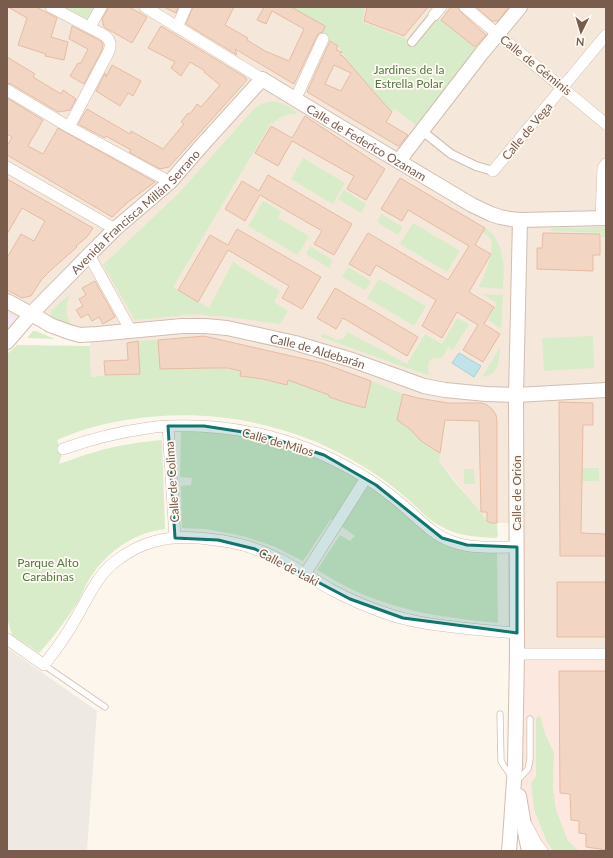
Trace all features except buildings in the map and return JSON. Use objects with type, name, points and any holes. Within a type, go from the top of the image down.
[{"type":"street","points":[[51,7],[107,37],[111,43],[110,48],[69,127]]},
{"type":"street","points":[[90,27],[101,7]]},
{"type":"street","name":"Calle de Federico Ozanam","points":[[145,7],[296,100],[482,210],[500,217],[520,220],[604,218]]},
{"type":"street","points":[[177,26],[186,7]]},
{"type":"street","name":"Calle de Géminis","points":[[465,7],[606,124]]},
{"type":"street","points":[[400,162],[404,154],[424,127],[520,7]]},
{"type":"street","points":[[412,42],[437,11]]},
{"type":"street","name":"Calle de Vega","points":[[493,171],[606,35]]},
{"type":"street","points":[[296,100],[323,39]]},
{"type":"street","name":"Avenida Francisca Millán Serrano","points":[[7,342],[31,314],[89,255],[116,229],[170,182],[262,79]]},
{"type":"street","points":[[7,90],[69,127],[170,182]]},
{"type":"street","points":[[426,134],[451,154],[476,166],[493,171]]},
{"type":"street","points":[[604,218],[603,168],[606,164]]},
{"type":"street","points":[[7,167],[116,229]]},
{"type":"street","name":"Calle de Orión","points":[[520,220],[516,395],[517,654],[515,766],[516,780],[529,851]]},
{"type":"street","points":[[89,255],[131,331]]},
{"type":"street","name":"Calle de Aldebarán","points":[[7,301],[50,325],[80,335],[182,326],[227,328],[303,345],[352,360],[424,386],[457,392],[516,395],[606,390]]},
{"type":"street","name":"Calle de Milos","points":[[63,448],[112,434],[168,426],[204,426],[262,435],[292,443],[324,455],[366,478],[400,503],[442,538],[454,543],[480,547],[517,547]]},
{"type":"street","name":"Calle de Colima","points":[[168,426],[175,538]]},
{"type":"street","points":[[305,574],[366,478]]},
{"type":"street","name":"Calle de Laki","points":[[44,665],[74,622],[93,588],[114,562],[145,544],[158,540],[175,538],[212,540],[239,544],[255,549],[270,555],[350,599],[385,613],[438,625],[516,633]]},
{"type":"street","points":[[7,639],[44,665]]},
{"type":"street","points":[[517,654],[606,654]]},
{"type":"street","name":"Calle de Orión","points":[[509,851],[516,780]]},
{"type":"street","name":"Calle de Orión","points":[[522,816],[536,843],[542,851]]},
{"type":"lane","points":[[44,665],[105,708]]},
{"type":"lane","points":[[500,714],[501,761],[516,780],[528,769],[530,759],[530,719]]},
{"type":"highlighted area","points":[[168,426],[204,426],[262,435],[324,455],[376,485],[442,538],[467,545],[517,547],[517,633],[403,618],[350,599],[255,549],[218,540],[175,538]]},
{"type":"shaded area","points":[[7,7],[298,7],[328,24],[322,38],[338,46],[372,89],[393,111],[395,109],[416,124],[407,40],[361,23],[365,7],[606,7],[606,654],[517,654],[516,523],[491,523],[486,521],[439,461],[410,429],[397,420],[346,403],[288,380],[287,385],[140,374],[91,377],[90,335],[28,316],[7,341]]},
{"type":"shaded area","points":[[7,313],[16,318],[7,328]]},
{"type":"shaded area","points":[[7,648],[97,711],[87,851],[7,851]]},
{"type":"shaded area","points":[[517,654],[606,654],[606,851],[542,851],[522,816],[515,766]]},
{"type":"green space","points":[[65,7],[98,7],[89,21],[82,20],[81,16]]},
{"type":"green space","name":"Jardines de la Estrella Polar","points":[[291,7],[365,7],[362,22],[407,39],[430,11],[478,50],[416,125],[395,109],[392,112],[363,80],[338,46],[320,37],[325,26]]},
{"type":"green space","points":[[269,102],[280,103],[297,112],[295,114],[283,116],[273,124],[271,123],[173,287],[209,308],[233,262],[280,291],[274,302],[288,311],[280,324],[197,314],[135,320],[103,265],[179,193],[254,109],[259,105]]},
{"type":"green space","points":[[303,158],[345,183],[333,204],[291,179]]},
{"type":"green space","points":[[344,190],[366,204],[361,213],[338,199]]},
{"type":"green space","points":[[263,201],[281,211],[278,218],[309,236],[298,255],[248,226]]},
{"type":"green space","points":[[381,214],[403,227],[398,235],[377,222]]},
{"type":"green space","points":[[413,223],[460,251],[447,272],[400,244]]},
{"type":"green space","points":[[606,227],[606,237],[602,237],[602,233],[551,231],[551,228]]},
{"type":"green space","points":[[485,228],[493,234],[501,250],[504,269],[503,289],[479,287],[489,262],[492,248],[490,238],[482,232]]},
{"type":"green space","points":[[310,246],[333,260],[329,268],[306,254]]},
{"type":"green space","points":[[348,267],[371,281],[365,290],[342,277]]},
{"type":"green space","points":[[379,279],[426,306],[414,326],[367,298]]},
{"type":"green space","points":[[70,294],[66,310],[71,325],[61,322],[51,316],[51,311]]},
{"type":"green space","points":[[482,294],[503,295],[501,329],[488,320],[497,303]]},
{"type":"green space","points":[[457,318],[469,324],[453,350],[448,347],[442,358],[434,358],[429,361],[429,375],[321,337],[323,333],[337,340],[344,338],[348,332],[407,364],[425,334],[442,344]]},
{"type":"green space","points":[[33,331],[36,331],[55,339],[27,338]]},
{"type":"green space","points":[[593,336],[594,368],[544,371],[542,338]]},
{"type":"green space","name":"Parque Alto Carabinas","points":[[158,340],[160,369],[231,369],[241,371],[240,376],[263,379],[287,385],[288,380],[329,395],[329,397],[364,408],[371,381],[403,394],[397,420],[410,429],[421,441],[440,453],[439,461],[455,482],[487,521],[497,523],[498,536],[496,538],[469,536],[443,528],[428,518],[403,495],[372,472],[339,453],[304,437],[269,426],[232,419],[194,416],[157,416],[119,421],[83,430],[57,440],[62,454],[59,464],[112,447],[162,440],[165,529],[153,531],[130,540],[110,554],[87,583],[78,602],[55,635],[39,653],[12,635],[7,618],[7,354],[17,345],[90,346],[91,377],[139,374],[138,341]]},
{"type":"green space","points":[[500,347],[498,363],[495,371],[488,376],[482,377]]},
{"type":"green space","points":[[181,428],[241,432],[322,457],[378,491],[433,536],[497,550],[498,623],[467,620],[405,609],[352,590],[317,570],[340,535],[350,541],[355,536],[331,519],[303,561],[273,546],[246,537],[206,529],[182,528],[181,486],[191,485],[192,478],[180,477]]},
{"type":"green space","points":[[582,468],[599,468],[599,481],[582,481]]},
{"type":"green space","points":[[464,469],[474,469],[475,484],[464,484]]},
{"type":"green space","points":[[540,715],[545,734],[554,753],[553,787],[556,810],[568,841],[579,851],[553,851],[546,840],[534,809],[531,783],[536,776],[536,718]]},
{"type":"water","points":[[459,353],[481,366],[474,377],[452,363]]}]
